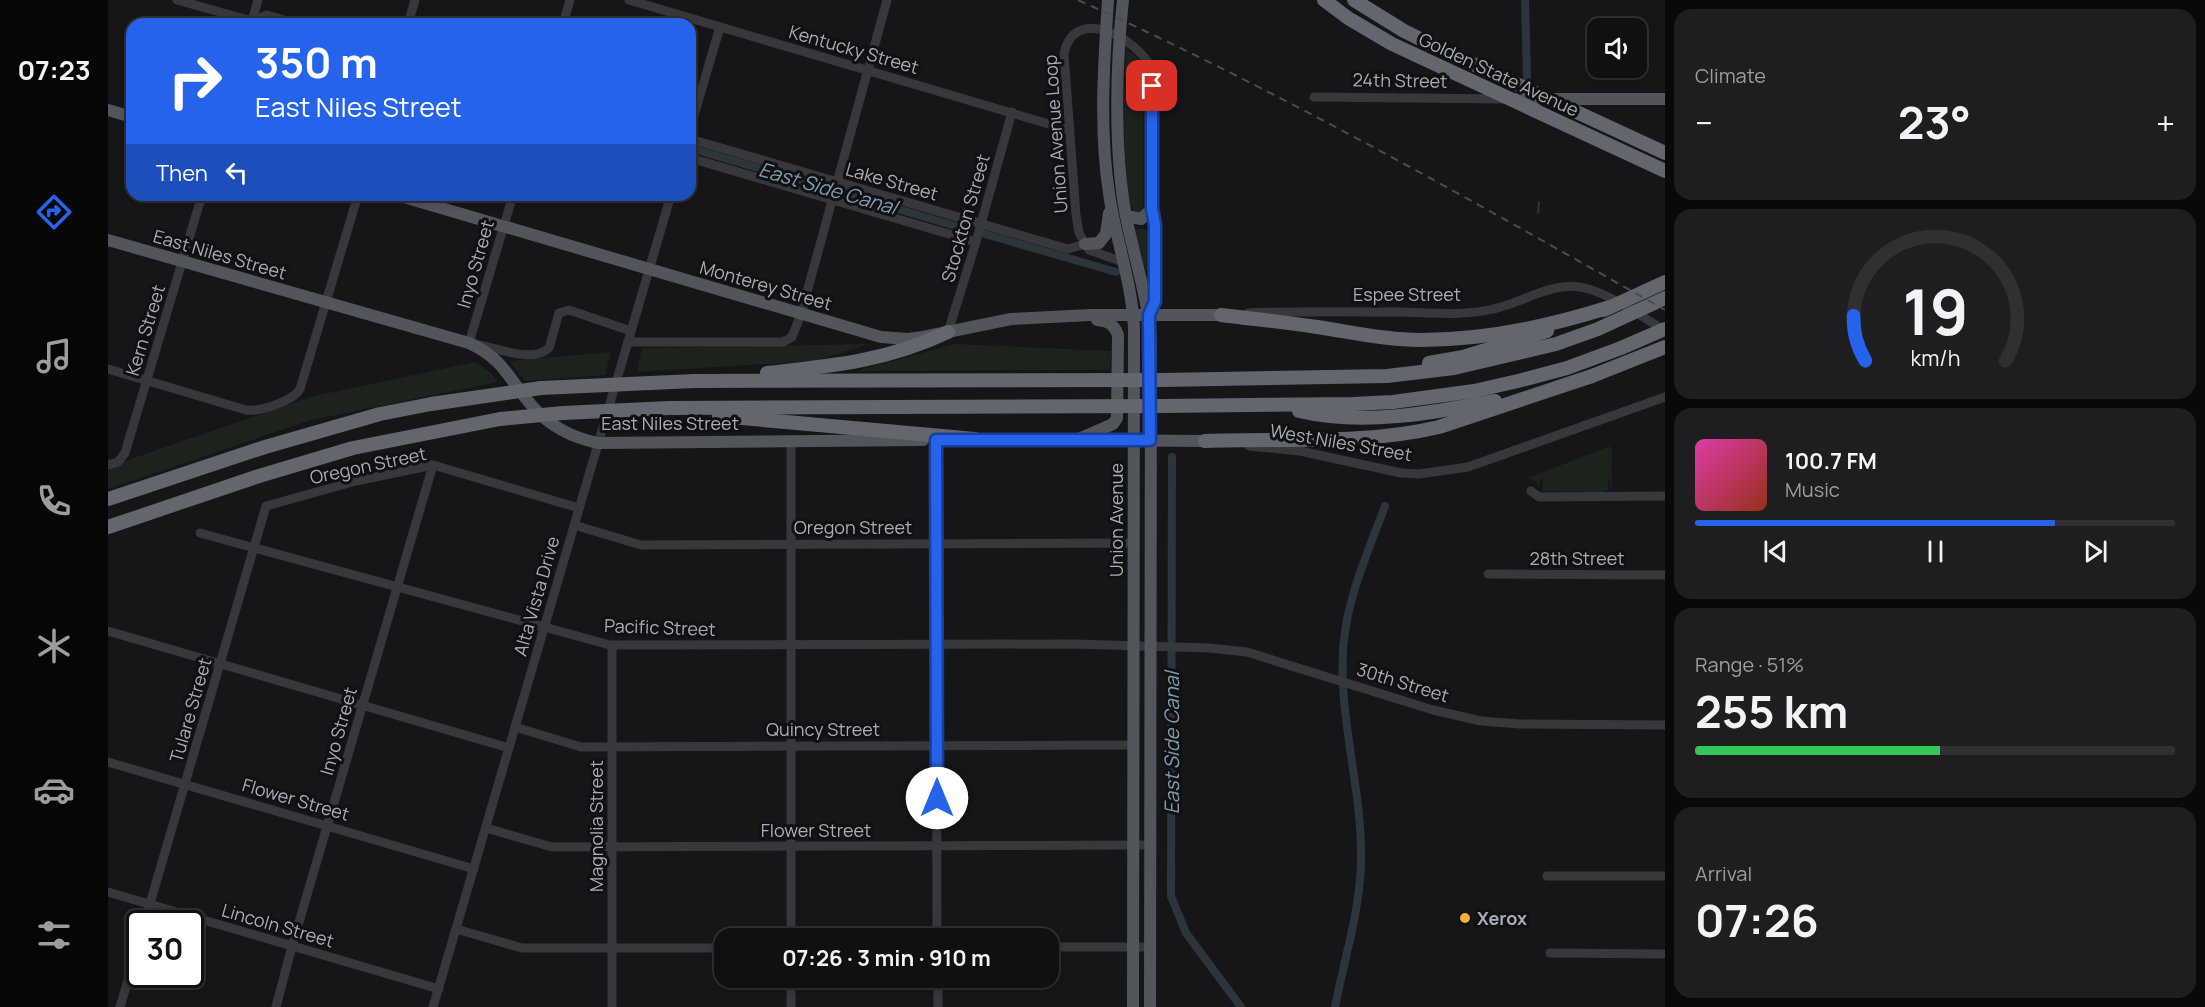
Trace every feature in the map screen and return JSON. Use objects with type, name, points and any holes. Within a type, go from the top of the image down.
[{"type":"highway","name":"Golden State Avenue","points":[[1324,0],[1348,18],[1392,44],[1665,171]]},
{"type":"highway","name":"Golden State Avenue","points":[[1354,0],[1404,31],[1665,153]]},
{"type":"highway","points":[[1337,377],[1463,357],[1610,307],[1665,282]]},
{"type":"highway","points":[[108,499],[285,441],[380,414],[541,388],[694,381],[1162,380],[1388,376],[1454,368],[1520,354],[1598,329],[1665,298]]},
{"type":"highway","points":[[1221,315],[1378,337],[1419,340],[1483,336],[1580,318]]},
{"type":"highway","points":[[108,527],[269,472],[353,447],[511,418],[669,408],[1162,406],[1393,402],[1474,391],[1567,368],[1665,330]]},
{"type":"highway","points":[[694,381],[826,368],[859,362],[923,344],[948,332]]},
{"type":"highway","points":[[1205,441],[1396,436],[1439,427],[1547,391],[1657,350]]},
{"type":"highway","points":[[1274,405],[1310,413],[1385,416],[1419,414],[1547,391]]},
{"type":"highway","points":[[669,408],[683,412],[975,439]]},
{"type":"main road","name":"Union Avenue","points":[[1108,0],[1104,63],[1104,128],[1111,203],[1133,315],[1142,440],[1150,646],[1150,1007]]},
{"type":"main road","name":"Union Avenue","points":[[1123,0],[1118,139],[1126,216],[1149,315],[1134,543],[1133,1007]]},
{"type":"main road","name":"24th Street","points":[[1514,99],[1665,99]]},
{"type":"main road","points":[[108,110],[126,115]]},
{"type":"main road","name":"Monterey Street","points":[[418,201],[801,314],[894,338],[923,337],[1011,319],[1133,315]]},
{"type":"main road","points":[[1085,244],[1099,243],[1106,234],[1111,203]]},
{"type":"main road","points":[[1126,216],[1142,219],[1152,209]]},
{"type":"main road","name":"East Niles Street","points":[[108,240],[469,343],[488,353],[508,371],[535,409],[562,430],[584,440],[598,443],[791,440],[1142,440]]},
{"type":"main road","name":"Espee Street","points":[[1133,315],[1221,315]]},
{"type":"main road","points":[[1074,316],[1110,323],[1118,335],[1117,418],[1113,424],[1077,440]]},
{"type":"main road","name":"West Niles Street","points":[[1142,440],[1205,441]]},
{"type":"street","points":[[177,0],[236,18]]},
{"type":"street","points":[[253,18],[258,0]]},
{"type":"street","points":[[410,18],[415,0]]},
{"type":"street","points":[[565,18],[570,0]]},
{"type":"street","name":"Kentucky Street","points":[[629,0],[690,18]]},
{"type":"street","points":[[628,342],[776,342],[792,338],[801,314],[887,0]]},
{"type":"street","points":[[261,18],[267,15],[277,18]]},
{"type":"street","name":"Kentucky Street","points":[[696,20],[1069,130]]},
{"type":"street","points":[[696,109],[720,27]]},
{"type":"street","name":"Union Avenue Loop","points":[[1085,244],[1079,233],[1076,215],[1064,54],[1066,44],[1073,35],[1082,30],[1094,27],[1129,43],[1147,58],[1152,69],[1152,209]]},
{"type":"street","name":"24th Street","points":[[1314,97],[1514,99]]},
{"type":"street","name":"Stockton Street","points":[[948,332],[1012,112]]},
{"type":"street","name":"Lake Street","points":[[696,141],[1068,249],[1085,244]]},
{"type":"street","name":"Lake Street","points":[[696,160],[976,242]]},
{"type":"street","name":"Kern Street","points":[[108,465],[118,462],[125,453],[200,201]]},
{"type":"street","points":[[108,369],[251,411],[292,398],[300,389],[355,201]]},
{"type":"street","name":"Inyo Street","points":[[469,343],[511,201]]},
{"type":"street","name":"Alta Vista Drive","points":[[434,1007],[669,201]]},
{"type":"street","name":"Union Avenue","points":[[1149,315],[1155,301],[1155,225],[1152,209]]},
{"type":"street","points":[[1085,244],[1089,250],[1123,262]]},
{"type":"street","name":"Espee Street","points":[[1221,315],[1288,312],[1473,313],[1512,305],[1549,290],[1567,286],[1586,288],[1602,295],[1665,330]]},
{"type":"street","points":[[469,343],[491,346],[518,354],[538,354],[549,348],[560,313],[569,310],[631,330]]},
{"type":"street","name":"West Niles Street","points":[[1205,441],[1300,451],[1401,473],[1441,472],[1468,467],[1665,397]]},
{"type":"street","points":[[791,440],[791,928]]},
{"type":"street","points":[[936,440],[938,928]]},
{"type":"street","name":"Inyo Street","points":[[276,1007],[433,465]]},
{"type":"street","name":"Oregon Street","points":[[267,506],[356,481],[433,465],[579,508]]},
{"type":"street","points":[[1531,491],[1539,497],[1665,496]]},
{"type":"street","name":"Tulare Street","points":[[148,910],[267,506]]},
{"type":"street","name":"Oregon Street","points":[[574,525],[640,545],[1134,543]]},
{"type":"street","name":"Pacific Street","points":[[200,533],[612,646],[936,644],[1134,646]]},
{"type":"street","name":"28th Street","points":[[1488,574],[1665,575]]},
{"type":"street","points":[[108,631],[509,748]]},
{"type":"street","name":"Magnolia Street","points":[[612,646],[612,1007]]},
{"type":"street","name":"30th Street","points":[[1134,646],[1181,646],[1247,652],[1433,710],[1481,721],[1520,724],[1665,725]]},
{"type":"street","name":"Quincy Street","points":[[515,727],[582,747],[1134,745]]},
{"type":"street","name":"Flower Street","points":[[108,762],[474,869]]},
{"type":"street","name":"Flower Street","points":[[486,828],[552,848],[1150,845]]},
{"type":"street","points":[[1547,876],[1665,876]]},
{"type":"street","name":"Lincoln Street","points":[[108,892],[439,989]]},
{"type":"street","points":[[456,929],[522,948],[714,948]]},
{"type":"street","points":[[1059,947],[1150,947]]},
{"type":"street","points":[[1550,953],[1665,954]]},
{"type":"street","points":[[120,1007],[126,987]]},
{"type":"street","points":[[791,988],[791,1007]]},
{"type":"street","points":[[938,988],[938,1007]]},
{"type":"shaded area","points":[[1126,49],[1139,59],[1143,73],[1143,207],[1138,213],[1134,212],[1131,207],[1127,184],[1124,122]]},
{"type":"shaded area","points":[[1134,229],[1145,229],[1149,232],[1149,270],[1146,271],[1144,267]]},
{"type":"shaded area","points":[[870,344],[814,361],[637,372],[642,348]]},
{"type":"shaded area","points":[[955,344],[1111,351],[1110,370],[856,371]]},
{"type":"shaded area","points":[[611,352],[605,375],[525,381],[509,361]]},
{"type":"shaded area","points":[[475,362],[491,373],[498,382],[311,420],[108,489],[108,467],[310,397]]},
{"type":"shaded area","points":[[1610,446],[1612,449],[1611,495],[1607,494],[1611,489],[1608,475],[1608,490],[1601,493],[1597,491],[1595,493],[1543,491],[1542,476],[1540,488],[1534,480],[1528,478]]},
{"type":"waterway","points":[[1525,0],[1527,78]]},
{"type":"waterway","name":"East Side Canal","points":[[696,150],[966,229]]},
{"type":"waterway","points":[[1538,213],[1539,202]]},
{"type":"waterway","name":"East Side Canal","points":[[985,234],[1116,272]]},
{"type":"waterway","name":"East Side Canal","points":[[1172,457],[1171,896],[1186,933],[1241,1007]]},
{"type":"waterway","points":[[1335,1007],[1355,915],[1361,859],[1358,807],[1344,702],[1343,650],[1353,595],[1385,506]]},
{"type":"railway","points":[[1078,0],[1302,109],[1665,310]]},
{"type":"place","name":"Xerox","points":[[1465,918]]},
{"type":"route","points":[[937,798],[936,440],[1150,440],[1149,315],[1155,301],[1152,86]]}]
